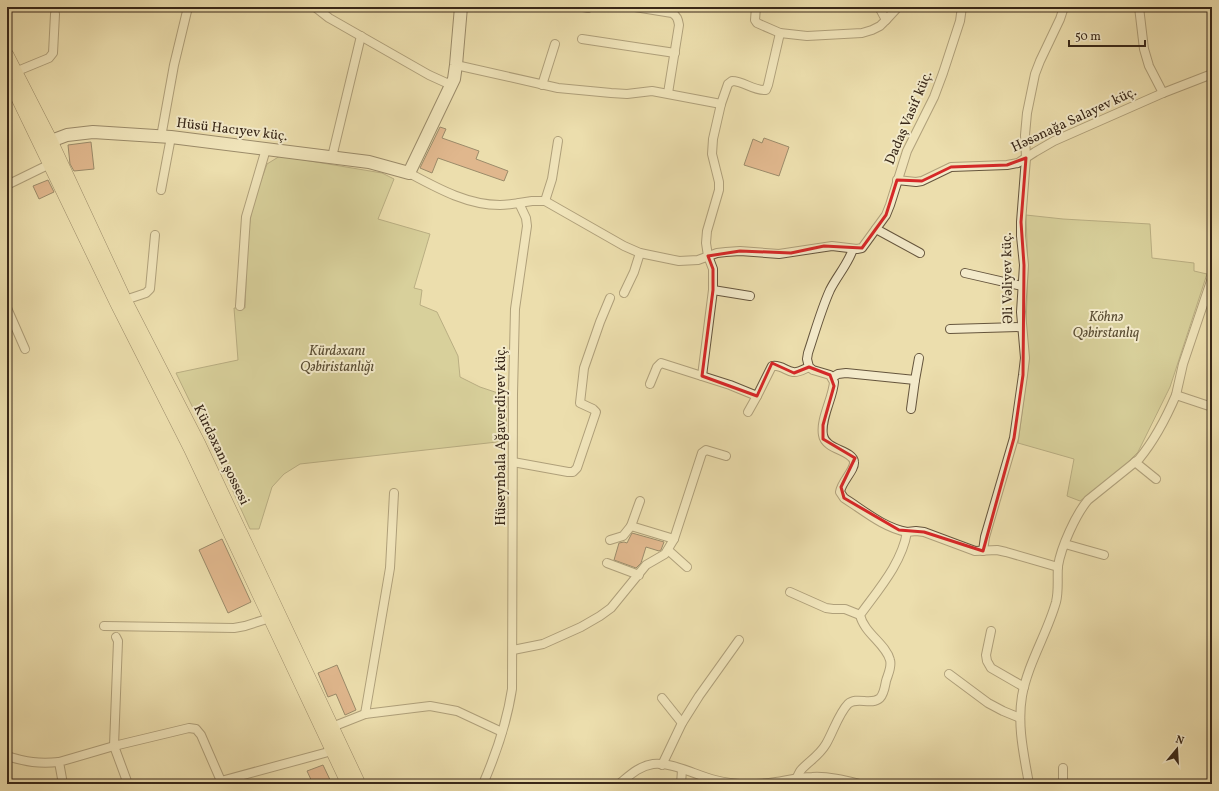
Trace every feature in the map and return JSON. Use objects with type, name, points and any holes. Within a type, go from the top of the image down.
[{"type":"main road","points":[[7,55],[11,74],[46,144]]},
{"type":"main road","name":"Kürdəxanı şossesi","points":[[46,144],[50,164],[117,304],[194,446],[359,784]]},
{"type":"main road","name":"Kürdəxanı şossesi","points":[[46,144],[126,300],[194,446],[270,618],[348,784]]},
{"type":"street","points":[[160,190],[174,65],[188,7]]},
{"type":"street","points":[[315,7],[329,18],[429,75],[451,85]]},
{"type":"street","points":[[461,7],[456,65],[451,85],[409,173],[442,190],[479,202],[501,205],[532,201],[545,202],[624,246],[640,252],[679,261],[698,260],[717,253],[740,251],[779,254],[832,246],[853,249]]},
{"type":"street","points":[[635,7],[666,12],[676,16],[679,24],[668,94]]},
{"type":"street","points":[[756,7],[755,20],[757,24],[780,33],[808,36],[862,33],[872,30],[880,26],[898,7]]},
{"type":"street","points":[[879,7],[886,20]]},
{"type":"street","name":"Dadaş Vasif küç.","points":[[808,367],[808,353],[826,299],[837,277],[853,249],[862,248],[888,210],[907,152],[934,97],[943,73],[960,21],[962,7]]},
{"type":"street","name":"Əli Vəliyev küç.","points":[[983,551],[985,537],[1014,438],[1025,358],[1022,327],[1022,286],[1024,265],[1021,222],[1026,158],[1025,135],[1027,113],[1035,74],[1064,7]]},
{"type":"street","points":[[1139,7],[1146,55],[1154,78],[1163,93]]},
{"type":"street","points":[[11,74],[49,58],[53,53],[55,14]]},
{"type":"street","points":[[702,376],[714,290],[713,270],[708,256],[706,243],[707,231],[719,190],[719,182],[712,146],[714,130],[728,84],[732,81],[736,81],[759,90],[766,90],[780,33]]},
{"type":"street","points":[[332,157],[361,36]]},
{"type":"street","points":[[582,39],[675,53]]},
{"type":"street","points":[[542,85],[554,44]]},
{"type":"street","points":[[456,65],[558,88],[627,94],[652,91],[721,104]]},
{"type":"street","name":"Həsənağa Salayev küç.","points":[[897,180],[916,182],[922,181],[951,167],[1007,166],[1026,158],[1054,141],[1163,93],[1212,74]]},
{"type":"street","name":"Hüsü Hacıyev küç.","points":[[46,144],[67,136],[93,132],[166,137],[266,148],[369,162],[409,173]]},
{"type":"street","points":[[545,202],[552,179],[558,141]]},
{"type":"street","points":[[240,306],[246,217],[266,148]]},
{"type":"street","points":[[7,185],[50,164]]},
{"type":"street","name":"Hüseynbala Ağaverdiyev küç.","points":[[483,784],[492,763],[502,732],[509,709],[512,689],[515,309],[527,226],[526,218],[519,203]]},
{"type":"street","points":[[876,229],[920,253]]},
{"type":"street","points":[[126,300],[146,293],[150,289],[155,235]]},
{"type":"street","points":[[624,293],[636,268],[640,252]]},
{"type":"street","points":[[966,273],[1022,286]]},
{"type":"street","points":[[1029,784],[1021,732],[1020,718],[1022,696],[1029,672],[1057,600],[1058,568],[1065,544],[1082,508],[1088,500],[1135,462],[1145,452],[1167,414],[1176,395],[1183,364],[1212,278]]},
{"type":"street","points":[[714,290],[750,296]]},
{"type":"street","points":[[514,462],[568,472],[573,472],[577,468],[596,412],[580,403],[584,368],[610,298]]},
{"type":"street","points":[[7,308],[25,350]]},
{"type":"street","points":[[950,329],[1022,327]]},
{"type":"street","points":[[911,409],[919,358]]},
{"type":"street","points":[[650,384],[657,367],[661,363],[730,385],[757,396]]},
{"type":"street","points":[[748,412],[772,366],[776,365],[794,373],[808,367],[833,377]]},
{"type":"street","points":[[833,377],[838,374],[846,373],[915,380]]},
{"type":"street","points":[[833,377],[834,386],[823,425],[822,434],[828,444],[852,457],[854,462],[854,466],[841,487],[840,492],[844,498],[889,526],[899,530],[907,532],[916,530],[967,548],[983,551],[997,550],[1058,568]]},
{"type":"street","points":[[1176,395],[1212,407]]},
{"type":"street","points":[[513,650],[543,644],[580,627],[611,608],[646,565],[665,554],[668,550],[674,539],[702,453],[706,450],[726,456]]},
{"type":"street","points":[[1135,462],[1156,479]]},
{"type":"street","points":[[365,714],[390,568],[394,493]]},
{"type":"street","points":[[610,540],[623,536],[631,526],[640,501]]},
{"type":"street","points":[[631,526],[674,539]]},
{"type":"street","points":[[795,781],[801,770],[817,756],[825,745],[845,708],[850,703],[855,700],[876,700],[881,697],[891,662],[889,655],[861,621],[860,615],[896,561],[905,542],[907,532]]},
{"type":"street","points":[[1065,544],[1104,555]]},
{"type":"street","points":[[668,550],[686,567]]},
{"type":"street","points":[[607,563],[639,575]]},
{"type":"street","points":[[790,592],[826,608],[845,609],[860,615]]},
{"type":"street","points":[[104,626],[234,628],[270,618]]},
{"type":"street","points":[[991,631],[986,655],[987,661],[991,668],[1024,687]]},
{"type":"street","points":[[116,637],[118,641],[114,746],[128,784]]},
{"type":"street","points":[[662,765],[682,723],[699,696],[739,640]]},
{"type":"street","points":[[949,674],[988,704],[1020,718]]},
{"type":"street","points":[[662,698],[682,723]]},
{"type":"street","points":[[332,727],[365,714],[430,706],[457,712],[502,732]]},
{"type":"street","points":[[7,756],[43,764],[60,762],[114,746],[189,728],[196,729],[201,735],[221,783],[332,751]]},
{"type":"street","points":[[60,762],[63,784]]},
{"type":"street","points":[[619,784],[644,766],[653,764],[730,783],[746,784],[795,781],[825,777],[843,782],[860,784]]},
{"type":"street","points":[[1062,784],[1063,768]]},
{"type":"street","points":[[681,784],[682,770]]},
{"type":"highlighted area","points":[[1026,158],[1021,222],[1024,265],[1023,375],[1014,438],[983,551],[924,532],[899,530],[844,498],[841,487],[855,458],[823,439],[823,425],[834,386],[830,375],[809,367],[794,373],[772,363],[757,396],[702,376],[713,290],[713,269],[708,256],[740,251],[791,253],[824,246],[862,248],[886,215],[897,180],[922,181],[951,167],[1007,165]]},
{"type":"green space","name":"Kürdəxanı Qəbiristanlığı","points":[[280,156],[382,173],[394,179],[378,219],[430,234],[414,288],[422,290],[420,305],[437,312],[458,356],[460,377],[480,387],[507,396],[506,441],[300,464],[284,474],[272,487],[259,529],[250,529],[176,373],[238,360],[234,308],[245,308],[248,233],[253,203],[267,164]]},
{"type":"green space","name":"Köhnə Qəbirstanlıq","points":[[1026,215],[1063,219],[1150,224],[1152,258],[1194,263],[1194,271],[1207,274],[1170,387],[1138,452],[1119,471],[1080,501],[1067,496],[1074,459],[1018,443],[1029,361],[1026,325],[1028,270]]},
{"type":"building","points":[[440,127],[446,129],[442,138],[479,151],[476,159],[508,171],[504,181],[438,158],[432,173],[420,168]]},
{"type":"building","points":[[764,138],[789,147],[779,176],[744,165],[753,139],[762,143]]},
{"type":"building","points":[[91,142],[94,169],[74,171],[70,164],[68,145]]},
{"type":"building","points":[[48,180],[54,192],[39,199],[33,186]]},
{"type":"building","points":[[632,533],[664,542],[661,550],[659,551],[646,547],[641,563],[636,568],[614,560],[619,543],[627,543]]},
{"type":"building","points":[[222,539],[251,602],[228,613],[199,550]]},
{"type":"building","points":[[337,665],[356,710],[345,715],[336,694],[328,697],[318,673]]},
{"type":"building","points":[[323,765],[332,784],[313,784],[307,771]]}]
